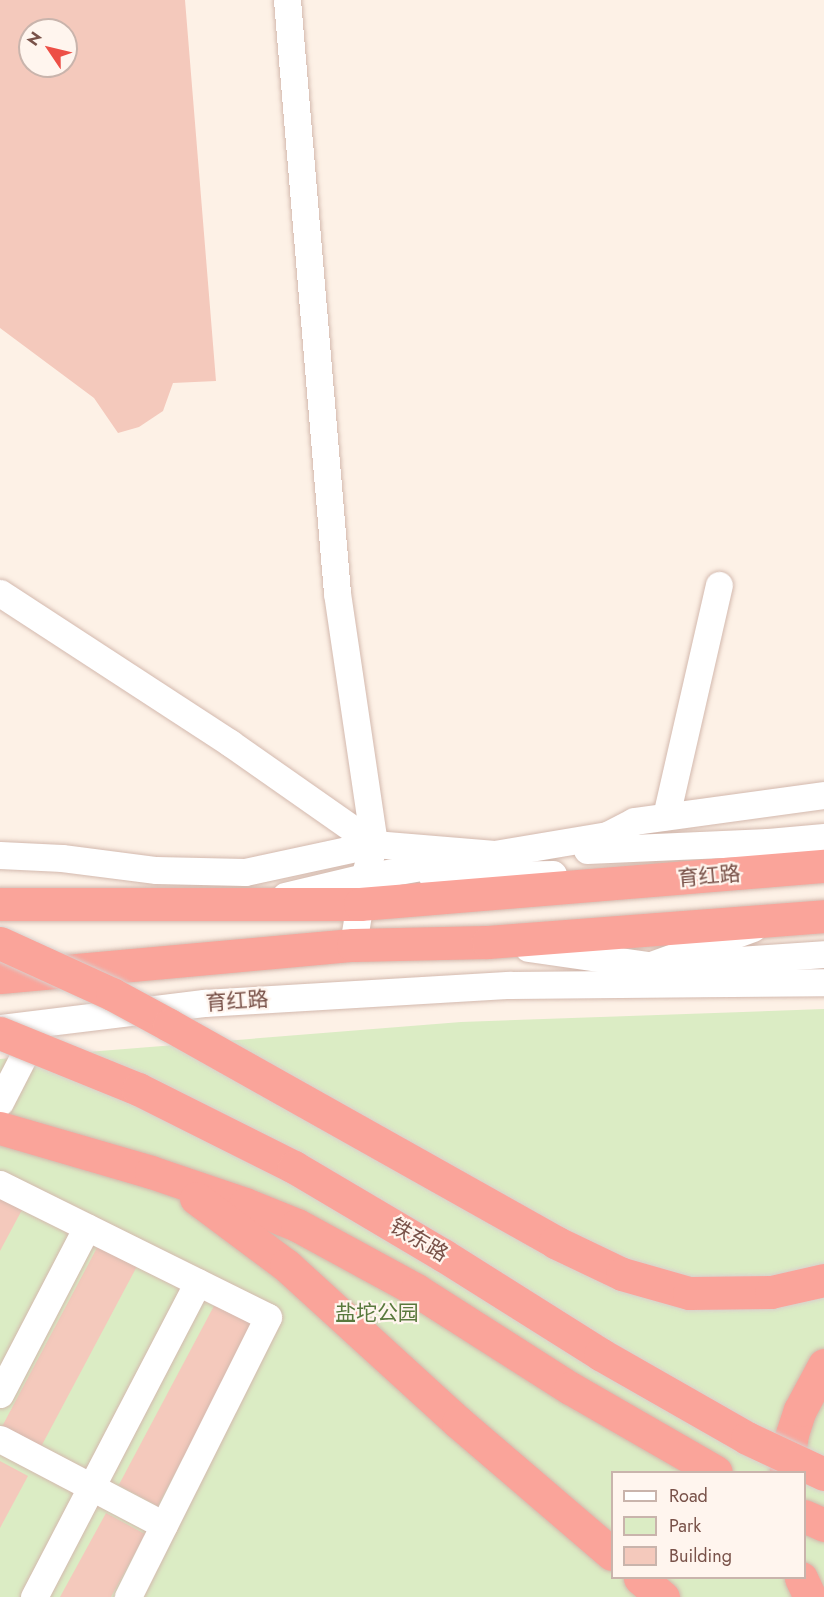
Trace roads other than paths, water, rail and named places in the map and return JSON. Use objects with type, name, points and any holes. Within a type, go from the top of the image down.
[{"type":"highway","points":[[767,857],[824,866]]},
{"type":"highway","name":"育红路","points":[[0,904],[252,905],[362,890],[767,857]]},
{"type":"highway","points":[[775,921],[824,916]]},
{"type":"highway","name":"育红路","points":[[0,977],[352,945],[488,942],[775,921]]},
{"type":"highway","points":[[0,943],[112,994],[555,1242],[622,1274],[689,1293],[771,1292],[824,1280]]},
{"type":"highway","name":"铁东路","points":[[0,1033],[138,1089],[294,1167],[443,1254],[610,1360],[747,1438],[824,1474]]},
{"type":"highway","points":[[0,1128],[151,1172],[297,1224],[416,1290],[570,1388],[714,1471]]},
{"type":"highway","points":[[151,1172],[249,1234],[458,1422],[611,1553]]},
{"type":"highway","points":[[786,1471],[800,1410],[824,1365]]},
{"type":"highway","points":[[806,1517],[824,1525]]},
{"type":"highway","points":[[641,1579],[663,1597]]},
{"type":"highway","points":[[801,1579],[810,1597]]},
{"type":"street","points":[[287,0],[337,593],[374,844],[362,890],[352,945]]},
{"type":"street","points":[[666,816],[719,585]]},
{"type":"street","points":[[0,593],[230,743],[374,844]]},
{"type":"street","name":"育红路","points":[[0,855],[62,858],[156,870],[245,872],[362,890],[495,854],[607,836],[634,821],[824,795]]},
{"type":"street","name":"育红路","points":[[245,872],[374,844],[495,854],[767,857],[824,837]]},
{"type":"street","name":"育红路","points":[[651,966],[775,921]]},
{"type":"street","name":"育红路","points":[[488,942],[780,985]]},
{"type":"street","name":"育红路","points":[[510,985],[651,966],[824,954]]},
{"type":"street","name":"育红路","points":[[0,1028],[204,1003],[510,985],[780,985],[824,982]]},
{"type":"street","points":[[0,1102],[40,1024]]},
{"type":"street","points":[[0,1184],[268,1317],[128,1597]]},
{"type":"street","points":[[0,1394],[87,1227]]},
{"type":"street","points":[[34,1597],[198,1282]]},
{"type":"street","points":[[0,1439],[164,1525]]},
{"type":"park label","name":"盐坨公园","points":[[377,1313]]}]
